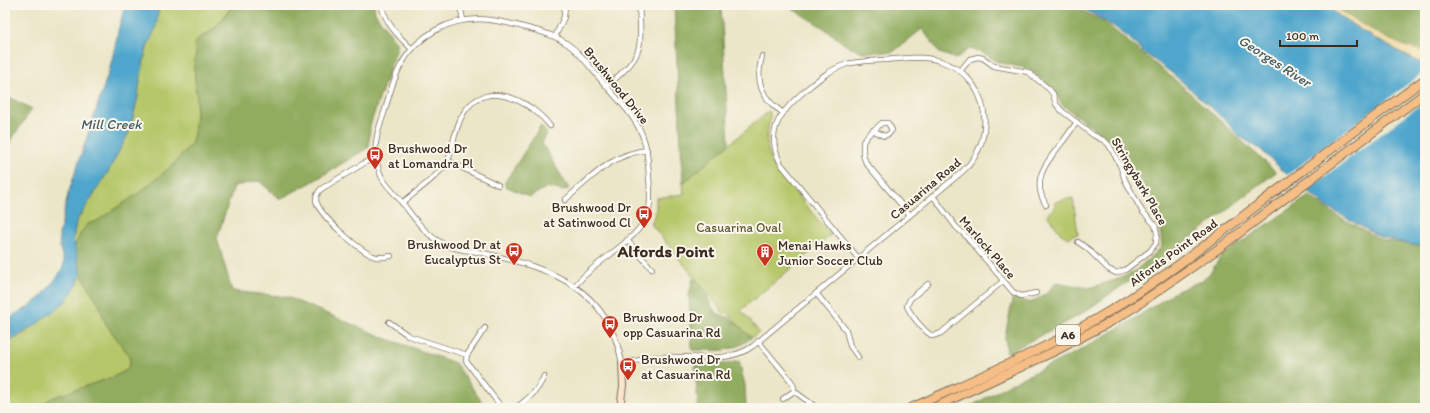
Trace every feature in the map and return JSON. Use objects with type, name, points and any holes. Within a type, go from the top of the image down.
[{"type":"highway","name":"Alfords Point Road","points":[[911,408],[1032,353],[1081,328],[1144,289],[1212,240],[1425,79]]},
{"type":"highway","name":"Alfords Point Road","points":[[933,408],[1038,360],[1089,333],[1149,297],[1218,249],[1425,93]]},
{"type":"street","points":[[381,5],[393,30],[412,49]]},
{"type":"street","points":[[460,5],[463,20]]},
{"type":"street","points":[[555,36],[564,17],[565,5]]},
{"type":"street","points":[[607,86],[629,67],[638,53],[641,37],[639,5]]},
{"type":"street","name":"Brushwood Drive","points":[[575,286],[585,274],[627,240],[641,226],[648,211],[650,197],[646,150],[642,134],[607,86],[578,52],[555,36],[494,20],[481,19],[463,20],[436,30],[425,37],[412,49],[401,64],[393,82],[376,142],[376,158],[382,176],[427,233],[446,245],[459,249],[486,253],[538,268],[560,277],[575,286],[596,306],[616,339],[622,363],[623,386],[620,408]]},
{"type":"street","points":[[762,56],[759,70],[762,89],[769,102],[782,112]]},
{"type":"street","name":"Stringybark Place","points":[[960,71],[970,59],[978,57],[983,58],[994,66],[1025,71],[1049,89],[1053,94],[1058,107],[1093,135],[1105,141],[1109,145],[1120,165],[1125,180],[1142,211],[1153,222],[1157,233],[1156,243],[1150,251],[1119,273],[1113,272],[1078,242]]},
{"type":"street","name":"Casuarina Road","points":[[622,363],[657,357],[731,356],[742,353],[816,293],[933,196],[970,164],[979,150],[983,139],[985,120],[981,100],[972,83],[960,71],[942,61],[922,58],[847,64],[835,68],[794,100],[782,112],[776,125],[774,136],[778,159],[788,174],[858,258]]},
{"type":"street","points":[[402,203],[437,174],[448,161],[463,113],[471,105],[482,98],[493,95],[501,95],[516,99],[543,118],[550,126]]},
{"type":"street","points":[[1046,205],[1040,191],[1042,171],[1076,122]]},
{"type":"street","points":[[873,130],[863,142],[862,150],[864,159],[910,215]]},
{"type":"street","points":[[565,200],[614,160],[628,153],[646,150]]},
{"type":"street","points":[[376,158],[366,162],[321,189],[317,195],[316,201],[330,222],[366,252],[376,257],[391,256]]},
{"type":"street","points":[[448,161],[498,184]]},
{"type":"street","name":"Marlock Place","points":[[933,196],[956,226],[1013,292],[1018,295],[1026,296],[1036,293]]},
{"type":"street","points":[[627,240],[652,269]]},
{"type":"street","points":[[928,284],[910,299],[907,306],[926,332],[933,336],[941,332],[1003,281]]},
{"type":"street","points":[[816,293],[846,330],[848,343],[858,357]]},
{"type":"street","points":[[389,322],[409,336],[467,355]]},
{"type":"street","points":[[486,328],[467,355],[466,359],[468,364],[502,408]]},
{"type":"street","points":[[758,341],[791,381],[794,391],[817,408]]},
{"type":"street","points":[[516,408],[535,392],[541,384],[544,376]]},
{"type":"street","points":[[783,399],[794,391]]},
{"type":"green space","points":[[159,5],[233,5],[217,26],[202,37],[196,54],[194,67],[197,100],[195,128],[192,143],[172,166],[139,193],[97,221],[88,224],[81,233],[74,247],[73,239],[76,222],[108,172],[129,132],[144,60]]},
{"type":"green space","points":[[233,5],[374,5],[375,13],[398,45],[370,125],[369,147],[312,182],[280,199],[259,181],[234,186],[217,238],[232,291],[287,297],[385,338],[455,363],[486,408],[35,408],[54,397],[113,377],[127,370],[130,363],[129,355],[106,324],[99,304],[81,274],[74,247],[81,233],[88,224],[97,221],[139,193],[172,166],[192,143],[195,128],[197,100],[194,67],[196,54],[195,44],[200,37],[206,35],[217,26]]},
{"type":"green space","points":[[674,5],[721,5],[729,144],[683,183]]},
{"type":"green space","points":[[786,5],[1071,5],[1104,22],[1181,85],[1276,172],[1182,245],[1078,316],[1007,353],[1005,337],[1013,296],[1030,303],[1047,293],[1056,282],[1089,288],[1119,279],[1134,272],[1162,247],[1159,216],[1145,187],[1116,145],[1061,104],[1055,90],[1029,69],[998,62],[980,51],[969,49],[956,59],[940,53],[922,29],[893,52],[862,52],[847,46],[824,28]]},
{"type":"green space","points":[[1325,5],[1425,5],[1425,65]]},
{"type":"green space","points":[[5,95],[32,109],[5,149]]},
{"type":"green space","name":"Casuarina Oval","points":[[769,111],[770,118],[767,146],[772,162],[778,172],[831,235],[741,310],[759,332],[751,338],[727,312],[724,314],[651,224],[656,211],[656,198],[684,194],[683,183]]},
{"type":"green space","points":[[541,126],[547,134],[542,143],[569,189],[563,191],[547,187],[530,197],[505,186],[505,182]]},
{"type":"green space","points":[[1309,196],[1339,217],[1382,240],[1425,247],[1425,408],[968,408],[1008,385],[1079,351],[1132,320],[1177,291],[1203,280],[1209,275],[1221,256]]},
{"type":"green space","points":[[1073,198],[1078,234],[1069,238],[1061,234],[1048,216],[1048,213],[1054,209],[1055,202]]},
{"type":"green space","points":[[81,274],[99,304],[106,324],[129,355],[130,363],[127,370],[113,377],[54,397],[35,408],[5,408],[5,344],[22,335],[45,317],[77,285]]},
{"type":"green space","points":[[693,278],[702,285],[716,312],[730,318],[751,338],[737,347],[730,349],[692,350],[689,295]]},
{"type":"green space","points":[[739,361],[745,385],[746,408],[698,408],[695,364],[727,364]]},
{"type":"sand","points":[[1325,5],[1334,5],[1340,11],[1392,41],[1414,49],[1425,51],[1425,65],[1361,30]]},
{"type":"water","name":"Mill Creek","points":[[125,5],[159,5],[156,28],[147,47],[140,79],[138,97],[129,132],[108,172],[76,222],[73,239],[81,274],[77,285],[64,303],[34,326],[5,344],[5,323],[15,314],[27,308],[43,295],[63,267],[64,262],[60,248],[59,235],[68,194],[109,71]]},
{"type":"water","name":"Georges River","points":[[1077,5],[1325,5],[1361,30],[1425,65],[1425,246],[1412,245],[1380,237],[1327,207],[1292,179],[1260,149],[1239,136],[1225,120],[1172,73],[1143,52],[1128,37],[1113,26]]},
{"type":"pier","points":[[1425,71],[1425,101],[1304,192],[1286,176]]},
{"type":"waterway","points":[[5,25],[12,5]]},
{"type":"place","name":"Brushwood Dr at Lomandra Pl","points":[[375,170]]},
{"type":"place","name":"Brushwood Dr at Satinwood Cl","points":[[644,229]]},
{"type":"place","name":"Brushwood Dr at Eucalyptus St","points":[[514,266]]},
{"type":"place","name":"Menai Hawks Junior Soccer Club","points":[[765,267]]},
{"type":"place","name":"Brushwood Dr opp Casuarina Rd","points":[[610,339]]},
{"type":"place","name":"Brushwood Dr at Casuarina Rd","points":[[628,381]]},
{"type":"district","name":"Alfords Point","points":[[666,251]]}]
